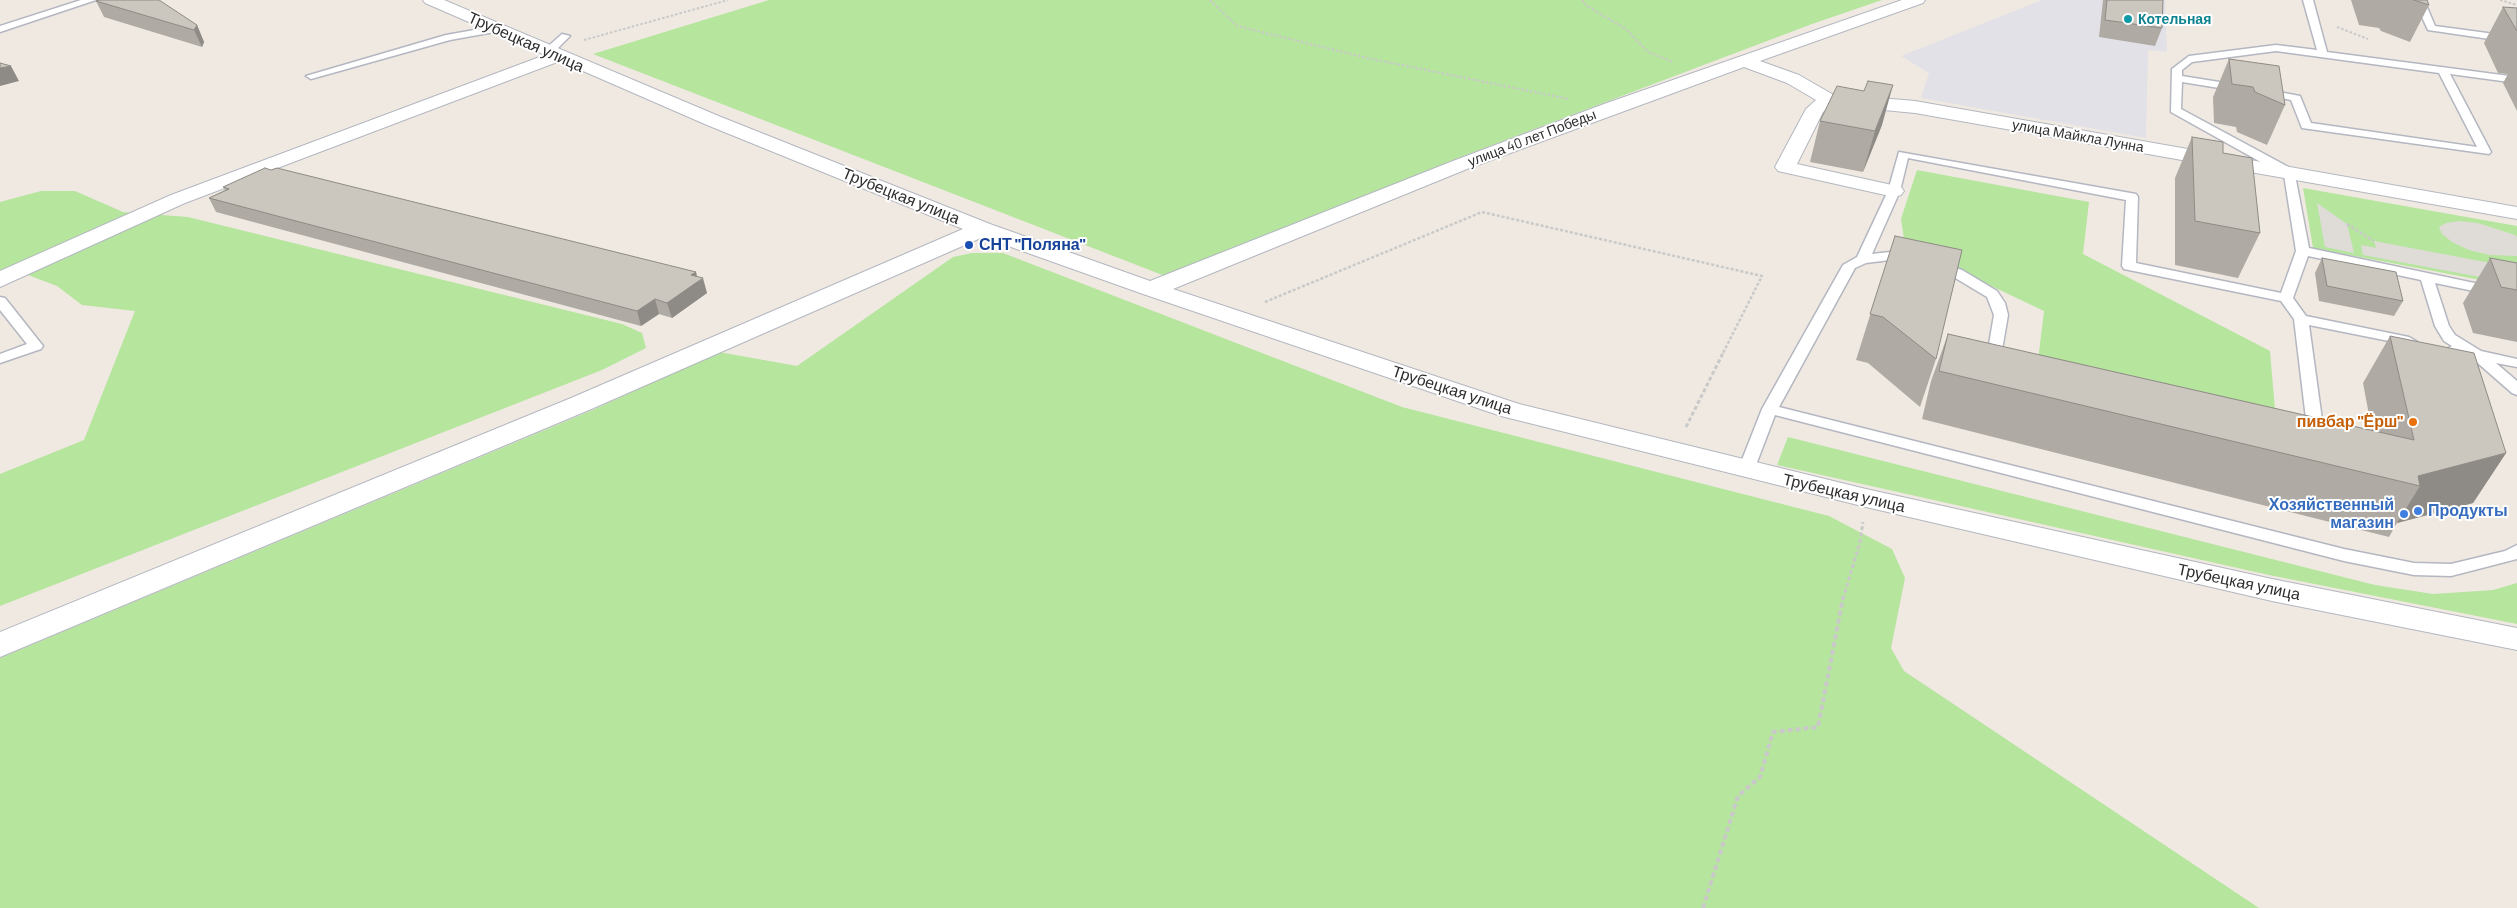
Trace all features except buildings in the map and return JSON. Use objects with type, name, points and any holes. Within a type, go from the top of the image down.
[{"type":"street","name":"Трубецкая улица","points":[[431,0],[554,54],[982,229],[1151,289],[1510,410],[1746,470],[1866,498],[2272,590],[2517,639]]},
{"type":"street","name":"улица 40 лет Победы","points":[[1151,289],[1460,165],[1612,108],[1917,0]]},
{"type":"street","points":[[0,280],[178,199],[554,54]]},
{"type":"street","points":[[1744,61],[1793,79],[1828,99],[1815,108],[1785,166],[1894,190]]},
{"type":"street","name":"улица Майкла Лунна","points":[[1828,99],[1915,107],[2517,213]]},
{"type":"street","points":[[0,645],[580,404],[982,229]]},
{"type":"lane","points":[[0,29],[91,0]]},
{"type":"lane","points":[[2308,0],[2323,54]]},
{"type":"lane","points":[[2419,0],[2430,28],[2517,40]]},
{"type":"lane","points":[[311,76],[449,37],[497,29]]},
{"type":"lane","points":[[554,54],[565,36]]},
{"type":"lane","points":[[2286,298],[2304,252],[2290,173],[2175,110],[2177,69],[2189,59],[2276,48],[2517,80]]},
{"type":"lane","points":[[2176,78],[2296,98],[2306,126],[2485,152],[2443,70]]},
{"type":"lane","points":[[1863,259],[1894,190],[1903,154],[2132,197],[2129,266],[2286,298],[2301,319],[2314,427],[2313,435],[2304,444],[2297,444]]},
{"type":"lane","points":[[2304,252],[2517,296]]},
{"type":"lane","points":[[1746,470],[1770,409],[1850,266],[1863,259],[1890,256],[1938,267],[1957,273],[1992,294],[1998,303],[2001,315],[1994,350],[2016,374]]},
{"type":"lane","points":[[2427,278],[2442,326],[2449,338],[2477,355],[2509,381],[2517,390]]},
{"type":"lane","points":[[0,301],[36,346],[0,359]]},
{"type":"lane","points":[[2301,319],[2517,363]]},
{"type":"lane","points":[[1770,409],[2344,555],[2414,569],[2451,570],[2510,555],[2517,551]]},
{"type":"path","points":[[554,54],[672,14],[728,0]]},
{"type":"path","points":[[1210,0],[1237,26],[1367,58],[1612,108]]},
{"type":"path","points":[[1582,0],[1587,6],[1626,29],[1648,52],[1703,76]]},
{"type":"path","points":[[2500,0],[2517,5]]},
{"type":"path","points":[[1258,304],[1482,212],[1762,276],[1685,428]]},
{"type":"path","points":[[2348,224],[2374,241]]},
{"type":"path","points":[[1703,908],[1738,796],[1760,777],[1773,732],[1818,727],[1844,593],[1860,542],[1866,498]]},
{"type":"shaded area","points":[[2042,0],[2165,0],[2167,52],[2148,50],[2146,138],[1921,98],[1929,73],[1901,56]]},
{"type":"shaded area","points":[[2317,203],[2347,224],[2354,253],[2325,247]]},
{"type":"shaded area","points":[[2459,221],[2478,223],[2515,235],[2517,237],[2517,256],[2490,255],[2469,250],[2452,242],[2442,234],[2439,227],[2446,223]]},
{"type":"shaded area","points":[[2374,241],[2517,268],[2517,284],[2363,255],[2361,245],[2376,248]]},
{"type":"green space","points":[[769,0],[1882,0],[1812,24],[1466,155],[1165,276],[593,54]]},
{"type":"green space","points":[[1917,170],[2089,202],[2083,254],[2270,351],[2277,433],[2036,377],[2044,311],[1926,255],[1904,239],[1901,219]]},
{"type":"green space","points":[[2303,188],[2517,226],[2517,287],[2313,248]]},
{"type":"green space","points":[[41,191],[75,191],[123,212],[188,217],[622,324],[642,333],[646,348],[602,370],[0,606],[0,474],[84,440],[135,311],[82,305],[57,286],[20,272],[0,271],[0,202]]},
{"type":"green space","points":[[972,253],[1003,253],[1402,407],[1829,516],[1892,549],[1905,578],[1891,648],[1904,671],[2259,908],[0,908],[0,658],[595,409],[719,352],[797,366],[953,257]]},
{"type":"green space","points":[[1788,437],[2375,585],[2433,594],[2493,590],[2517,583],[2517,624],[2269,575],[1777,465]]},
{"type":"place","name":"Котельная","points":[[2128,19]]},
{"type":"place","name":"СНТ \"Поляна\"","points":[[969,245]]},
{"type":"place","name":"пивбар \"Ёрш\"","points":[[2413,422]]},
{"type":"place","name":"Продукты","points":[[2418,511]]},
{"type":"place","name":"Хозяйственный магазин","points":[[2404,514]]}]
